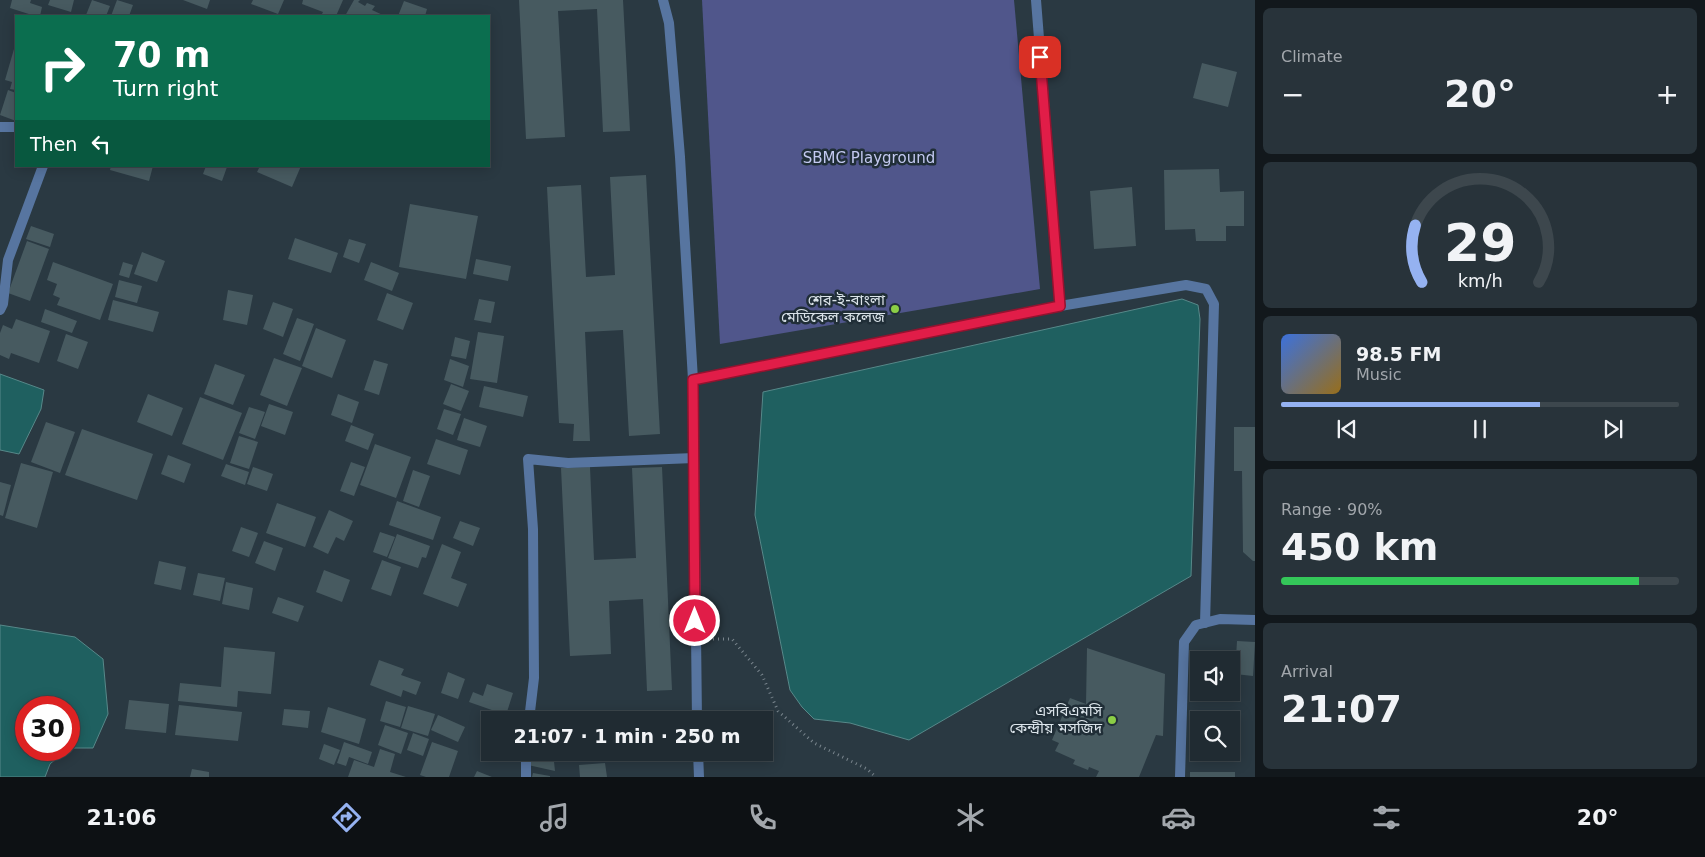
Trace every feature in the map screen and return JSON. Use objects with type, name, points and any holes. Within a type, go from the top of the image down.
[{"type":"street","points":[[662,0],[669,22],[680,147],[693,380],[697,711]]},
{"type":"street","points":[[1036,0],[1060,306]]},
{"type":"street","points":[[0,127],[15,127]]},
{"type":"street","points":[[0,310],[3,304],[8,260],[43,167]]},
{"type":"street","points":[[693,380],[1060,306],[1186,285],[1206,289],[1214,304],[1205,623]]},
{"type":"street","points":[[531,711],[534,678],[533,529],[528,459],[568,463],[694,458]]},
{"type":"street","points":[[1180,777],[1184,642],[1196,625],[1220,619],[1255,620]]},
{"type":"street","points":[[526,761],[526,777]]},
{"type":"street","points":[[698,761],[699,777]]},
{"type":"path","points":[[695,639],[732,639],[762,675],[778,711],[814,743],[867,768],[876,777]]},
{"type":"green space","name":"SBMC Playground","points":[[702,0],[1014,0],[1040,289],[720,344]]},
{"type":"shaded area","points":[[1182,299],[1198,305],[1200,319],[1191,576],[909,740],[850,723],[814,719],[802,707],[790,690],[755,515],[763,392]]},
{"type":"shaded area","points":[[0,374],[44,390],[41,409],[19,454],[0,450]]},
{"type":"shaded area","points":[[0,625],[75,637],[103,659],[108,714],[93,748],[80,748],[80,696],[15,696],[15,761],[53,761],[50,764],[45,777],[0,777]]},
{"type":"building","points":[[12,0],[31,0],[30,3],[42,7],[40,15],[32,15],[10,8]]},
{"type":"building","points":[[50,0],[74,0],[71,12],[48,5]]},
{"type":"building","points":[[92,0],[110,6],[106,15],[86,15]]},
{"type":"building","points":[[117,0],[133,5],[129,15],[111,15]]},
{"type":"building","points":[[183,0],[210,0],[207,9]]},
{"type":"building","points":[[253,0],[284,0],[278,14],[251,4]]},
{"type":"building","points":[[303,0],[343,0],[336,15],[322,15],[323,12],[302,4]]},
{"type":"building","points":[[354,0],[360,0],[358,2],[365,6],[367,3],[375,6],[372,10],[383,15],[346,15]]},
{"type":"building","points":[[519,0],[623,0],[630,131],[603,132],[597,9],[558,11],[565,137],[526,139]]},
{"type":"building","points":[[404,1],[427,9],[425,15],[398,15]]},
{"type":"building","points":[[14,49],[15,90],[10,89],[12,82],[5,80]]},
{"type":"building","points":[[1202,63],[1237,72],[1228,107],[1193,98]]},
{"type":"building","points":[[8,90],[15,93],[15,121],[0,115]]},
{"type":"building","points":[[111,167],[153,167],[149,181],[110,170]]},
{"type":"building","points":[[206,167],[227,167],[222,181],[203,174]]},
{"type":"building","points":[[260,167],[301,167],[292,187],[257,172]]},
{"type":"building","points":[[1219,169],[1220,192],[1244,191],[1244,226],[1226,226],[1226,241],[1196,241],[1195,229],[1165,230],[1164,170]]},
{"type":"building","points":[[646,175],[660,434],[629,436],[623,330],[585,332],[590,441],[573,441],[574,424],[559,423],[547,187],[581,185],[586,277],[615,275],[610,177]]},
{"type":"building","points":[[1132,187],[1136,246],[1094,249],[1090,191]]},
{"type":"building","points":[[410,204],[478,216],[466,279],[399,267]]},
{"type":"building","points":[[31,226],[54,234],[50,247],[26,239]]},
{"type":"building","points":[[295,238],[338,253],[331,273],[288,259]]},
{"type":"building","points":[[349,239],[366,244],[359,263],[343,257]]},
{"type":"building","points":[[27,241],[49,249],[30,301],[8,293]]},
{"type":"building","points":[[142,252],[165,261],[157,282],[134,274]]},
{"type":"building","points":[[476,259],[511,266],[508,281],[473,274]]},
{"type":"building","points":[[53,262],[113,284],[100,320],[57,305],[60,298],[53,295],[57,284],[47,280]]},
{"type":"building","points":[[123,262],[133,265],[129,278],[119,275]]},
{"type":"building","points":[[371,262],[399,273],[392,291],[364,280]]},
{"type":"building","points":[[119,280],[142,286],[137,303],[115,297]]},
{"type":"building","points":[[228,290],[253,295],[247,325],[223,320]]},
{"type":"building","points":[[387,293],[413,303],[403,330],[377,320]]},
{"type":"building","points":[[479,299],[495,302],[491,323],[474,320]]},
{"type":"building","points":[[113,300],[159,312],[153,332],[108,320]]},
{"type":"building","points":[[273,302],[293,309],[283,337],[263,329]]},
{"type":"building","points":[[45,309],[77,321],[72,333],[41,322]]},
{"type":"building","points":[[297,318],[314,324],[300,361],[283,354]]},
{"type":"building","points":[[16,319],[50,331],[39,363],[11,353],[9,359],[0,355],[0,333],[3,325],[12,329]]},
{"type":"building","points":[[316,328],[346,340],[332,378],[302,366]]},
{"type":"building","points":[[478,332],[504,336],[497,383],[470,379]]},
{"type":"building","points":[[66,334],[88,342],[78,369],[57,361]]},
{"type":"building","points":[[455,337],[470,341],[466,359],[451,356]]},
{"type":"building","points":[[274,358],[302,368],[287,406],[260,395]]},
{"type":"building","points":[[450,359],[469,366],[463,387],[444,380]]},
{"type":"building","points":[[374,360],[388,364],[379,395],[364,390]]},
{"type":"building","points":[[215,364],[245,375],[233,405],[204,394]]},
{"type":"building","points":[[451,384],[469,391],[461,411],[443,404]]},
{"type":"building","points":[[484,386],[528,396],[523,417],[479,407]]},
{"type":"building","points":[[148,394],[183,408],[172,436],[137,422]]},
{"type":"building","points":[[338,394],[359,402],[352,423],[331,415]]},
{"type":"building","points":[[200,397],[242,413],[223,460],[182,444]]},
{"type":"building","points":[[269,404],[293,412],[285,435],[261,426]]},
{"type":"building","points":[[249,407],[265,412],[255,439],[239,433]]},
{"type":"building","points":[[444,409],[461,414],[453,435],[437,429]]},
{"type":"building","points":[[464,418],[487,426],[480,447],[457,440]]},
{"type":"building","points":[[46,422],[75,432],[60,473],[31,462]]},
{"type":"building","points":[[351,425],[374,434],[368,450],[345,441]]},
{"type":"building","points":[[1234,427],[1255,427],[1255,561],[1243,552],[1242,471],[1234,471]]},
{"type":"building","points":[[82,429],[153,454],[137,500],[65,475]]},
{"type":"building","points":[[239,436],[258,442],[249,469],[230,463]]},
{"type":"building","points":[[436,439],[468,450],[460,475],[427,464]]},
{"type":"building","points":[[375,444],[411,457],[396,498],[360,485]]},
{"type":"building","points":[[168,455],[191,464],[184,483],[161,474]]},
{"type":"building","points":[[351,462],[365,467],[354,496],[340,491]]},
{"type":"building","points":[[21,463],[53,472],[37,528],[5,518]]},
{"type":"building","points":[[226,464],[249,472],[245,485],[221,476]]},
{"type":"building","points":[[253,467],[273,474],[267,491],[247,484]]},
{"type":"building","points":[[590,467],[594,560],[636,558],[632,468],[662,467],[672,690],[647,691],[643,599],[609,601],[611,654],[570,656],[561,468]]},
{"type":"building","points":[[413,470],[430,476],[419,507],[403,501]]},
{"type":"building","points":[[0,482],[11,485],[3,516],[0,515]]},
{"type":"building","points":[[397,501],[441,517],[433,540],[389,525]]},
{"type":"building","points":[[277,503],[316,517],[305,547],[266,533]]},
{"type":"building","points":[[329,510],[353,521],[344,541],[336,537],[328,554],[313,547]]},
{"type":"building","points":[[460,521],[480,528],[473,546],[453,538]]},
{"type":"building","points":[[241,527],[258,533],[249,557],[232,551]]},
{"type":"building","points":[[380,532],[395,537],[387,557],[373,552]]},
{"type":"building","points":[[397,534],[430,546],[426,558],[422,557],[418,568],[388,558]]},
{"type":"building","points":[[264,541],[283,548],[275,571],[255,563]]},
{"type":"building","points":[[442,544],[461,552],[451,578],[467,584],[458,607],[423,594]]},
{"type":"building","points":[[382,560],[401,567],[391,596],[371,589]]},
{"type":"building","points":[[159,561],[186,567],[181,590],[154,584]]},
{"type":"building","points":[[324,570],[350,580],[342,602],[316,592]]},
{"type":"building","points":[[198,573],[225,578],[220,601],[193,595]]},
{"type":"building","points":[[226,582],[253,588],[249,610],[222,604]]},
{"type":"building","points":[[278,597],[304,606],[298,622],[272,613]]},
{"type":"building","points":[[1237,641],[1255,642],[1253,676],[1240,675],[1240,651],[1236,651]]},
{"type":"building","points":[[224,647],[275,652],[271,694],[238,691],[237,707],[178,701],[180,683],[221,687]]},
{"type":"building","name":"এসবিএমসি কেন্দ্রীয় মসজিদ","points":[[1087,648],[1165,674],[1163,736],[1156,735],[1139,777],[1096,777],[1099,771],[1089,767],[1088,770],[1073,764],[1075,760],[1055,751],[1059,743],[1052,740],[1070,698],[1086,704]]},
{"type":"building","points":[[379,660],[404,669],[401,675],[421,682],[416,695],[403,690],[401,697],[370,685]]},
{"type":"building","points":[[448,672],[465,679],[458,699],[441,693]]},
{"type":"building","points":[[487,684],[513,693],[507,711],[495,711],[469,702],[473,692],[483,696]]},
{"type":"building","points":[[129,700],[169,704],[166,733],[125,729]]},
{"type":"building","points":[[386,701],[406,707],[400,727],[380,721]]},
{"type":"building","points":[[179,705],[242,712],[238,741],[175,735]]},
{"type":"building","points":[[408,706],[435,714],[428,736],[401,728]]},
{"type":"building","points":[[328,707],[366,719],[359,744],[321,732]]},
{"type":"building","points":[[284,709],[310,711],[308,728],[282,725]]},
{"type":"building","points":[[438,715],[465,727],[458,742],[431,730]]},
{"type":"building","points":[[385,725],[408,733],[401,754],[378,745]]},
{"type":"building","points":[[413,733],[429,739],[423,756],[407,750]]},
{"type":"building","points":[[344,742],[372,752],[368,764],[349,757],[346,766],[337,763]]},
{"type":"building","points":[[432,742],[458,751],[449,777],[426,777],[420,775]]},
{"type":"building","points":[[324,744],[340,750],[334,765],[319,759]]},
{"type":"building","points":[[380,749],[395,754],[390,772],[406,777],[348,777],[354,760],[374,767]]},
{"type":"building","points":[[529,761],[554,761],[555,771],[528,765]]},
{"type":"building","points":[[605,763],[607,777],[580,777],[579,765]]},
{"type":"building","points":[[192,769],[209,772],[209,777],[190,777]]},
{"type":"building","points":[[477,771],[492,777],[474,777]]},
{"type":"building","points":[[1190,772],[1235,772],[1235,777],[1190,777]]},
{"type":"building","points":[[533,773],[550,776],[550,777],[532,777]]},
{"type":"place","name":"শের-ই-বাংলা মেডিকেল কলেজ","points":[[895,309]]},
{"type":"place","name":"এসবিএমসি কেন্দ্রীয় মসজিদ","points":[[1112,720]]},
{"type":"route","points":[[695,621],[693,380],[1060,306],[1040,57]]}]
